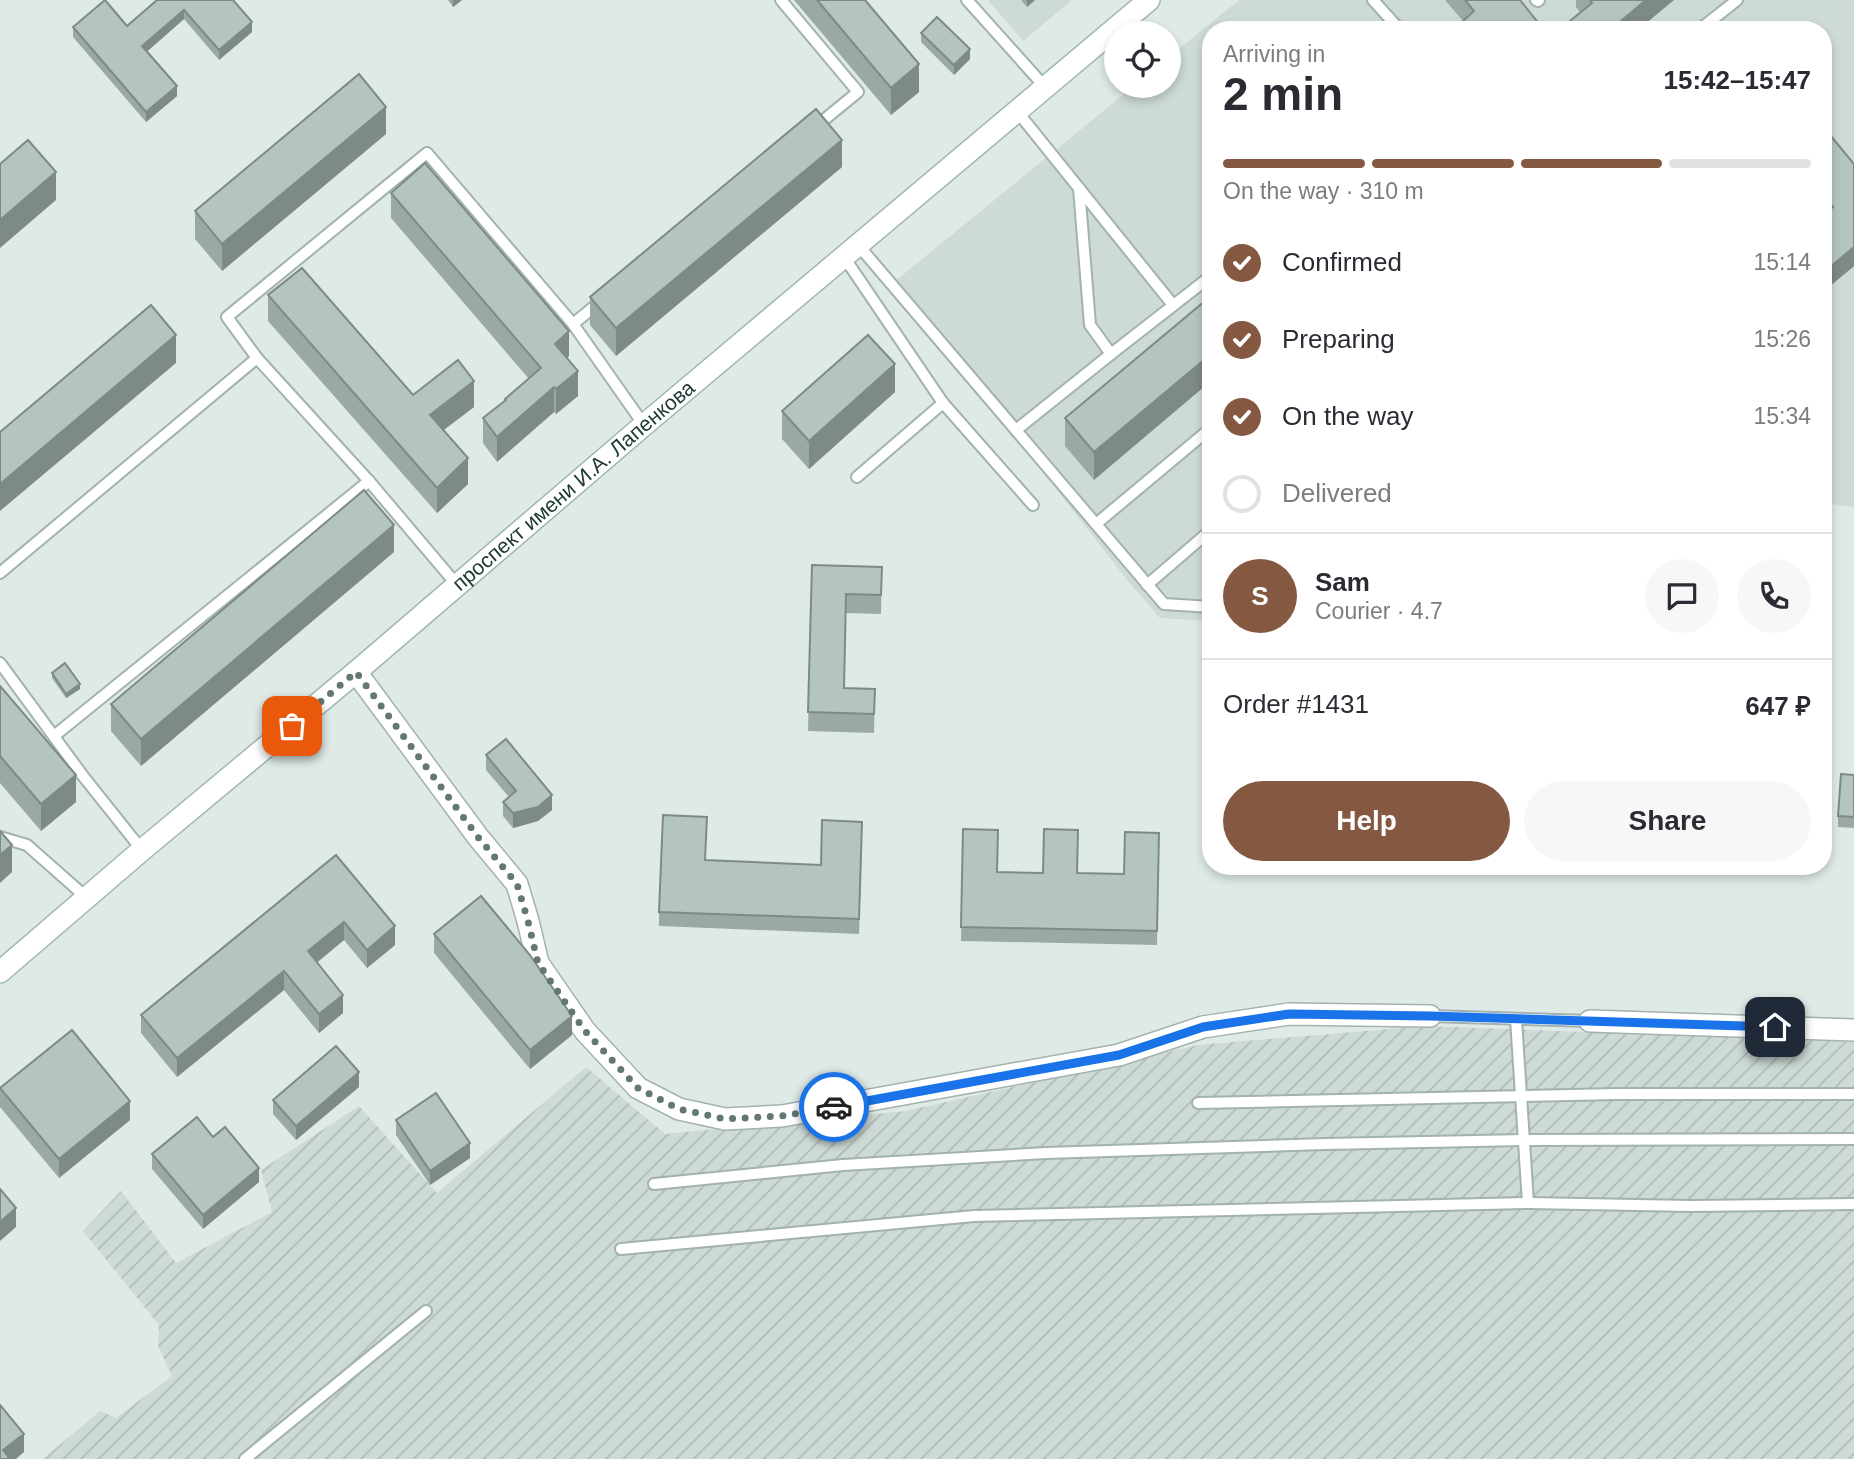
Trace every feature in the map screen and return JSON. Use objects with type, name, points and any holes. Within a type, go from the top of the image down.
[{"type":"street","name":"проспект имени И.А. Лапенкова","points":[[0,972],[1149,0]]},
{"type":"street","points":[[356,672],[478,837],[517,884],[538,963],[585,1031],[638,1088],[679,1109],[725,1119],[782,1116],[1119,1055],[1203,1027],[1289,1014],[1430,1016]]},
{"type":"street","points":[[1590,1021],[1854,1030]]},
{"type":"lane","points":[[781,0],[858,92],[805,135]]},
{"type":"lane","points":[[967,0],[1045,87]]},
{"type":"lane","points":[[1373,0],[1392,21]]},
{"type":"lane","points":[[1710,21],[1737,0]]},
{"type":"lane","points":[[1016,110],[1172,306]]},
{"type":"lane","points":[[457,585],[369,481],[257,358],[227,317],[428,152],[573,324],[644,425]]},
{"type":"lane","points":[[1079,188],[1090,325],[1111,354]]},
{"type":"lane","points":[[851,251],[943,403],[1033,505]]},
{"type":"lane","points":[[851,251],[1016,430],[1164,604],[1202,606]]},
{"type":"lane","points":[[1016,430],[1202,283]]},
{"type":"lane","points":[[573,324],[604,298]]},
{"type":"lane","points":[[0,573],[257,358]]},
{"type":"lane","points":[[857,477],[943,403]]},
{"type":"lane","points":[[1096,524],[1202,436]]},
{"type":"lane","points":[[54,736],[369,481]]},
{"type":"lane","points":[[1147,585],[1202,538]]},
{"type":"lane","points":[[0,663],[142,850]]},
{"type":"lane","points":[[0,837],[27,845],[87,898]]},
{"type":"lane","points":[[1430,1016],[1590,1021]]},
{"type":"lane","points":[[1516,1019],[1528,1203]]},
{"type":"lane","points":[[1198,1103],[1617,1094],[1854,1094]]},
{"type":"lane","points":[[653,1184],[843,1165],[1046,1153],[1524,1140],[1854,1139]]},
{"type":"lane","points":[[621,1249],[974,1216],[1528,1203],[1691,1206],[1854,1204]]},
{"type":"lane","points":[[245,1459],[426,1311]]},
{"type":"shaded area","points":[[988,0],[1072,0],[1023,41]]},
{"type":"shaded area","points":[[1239,0],[1854,0],[1854,507],[1832,504],[1832,21],[1213,21]]},
{"type":"shaded area","points":[[1202,30],[1202,620],[1160,618],[894,282],[1119,98],[1181,98],[1181,47]]},
{"type":"shaded area","points":[[1425,1026],[1854,1042],[1854,1459],[43,1459],[100,1411],[116,1418],[172,1376],[158,1346],[159,1325],[83,1231],[121,1191],[176,1263],[272,1212],[261,1170],[359,1106],[437,1193],[586,1067],[665,1134],[906,1111],[1198,1045]]},
{"type":"building","points":[[105,0],[127,26],[157,0],[233,0],[252,22],[219,50],[184,10],[142,46],[177,86],[146,112],[73,27]]},
{"type":"building","points":[[817,0],[865,0],[919,64],[891,88]]},
{"type":"building","points":[[1465,0],[1520,0],[1537,21],[1463,21],[1474,11]]},
{"type":"building","points":[[1590,0],[1646,0],[1621,21],[1570,21],[1592,3]]},
{"type":"building","points":[[937,17],[970,49],[954,65],[921,33]]},
{"type":"building","points":[[359,74],[386,107],[222,244],[195,211]]},
{"type":"building","points":[[816,109],[842,140],[616,328],[590,297]]},
{"type":"building","points":[[1832,137],[1854,164],[1854,247],[1832,265]]},
{"type":"building","points":[[28,140],[56,172],[0,220],[0,164]]},
{"type":"building","points":[[425,163],[569,331],[555,344],[578,371],[556,389],[554,387],[497,437],[483,418],[541,368],[391,193]]},
{"type":"building","points":[[302,268],[413,395],[458,360],[474,381],[430,415],[468,458],[437,488],[268,295]]},
{"type":"building","points":[[1202,304],[1202,362],[1094,452],[1065,418]]},
{"type":"building","points":[[151,305],[176,335],[0,484],[0,432]]},
{"type":"building","points":[[868,335],[895,364],[809,441],[782,411]]},
{"type":"building","points":[[364,490],[394,525],[141,739],[111,704]]},
{"type":"building","points":[[812,565],[882,567],[881,595],[846,594],[844,688],[875,689],[874,714],[808,712]]},
{"type":"building","points":[[65,663],[80,684],[66,694],[52,673]]},
{"type":"building","points":[[0,686],[76,775],[41,804],[0,756]]},
{"type":"building","points":[[506,739],[552,795],[538,807],[513,813],[503,802],[516,791],[486,755]]},
{"type":"building","points":[[1841,774],[1854,775],[1854,817],[1838,816]]},
{"type":"building","points":[[663,815],[707,817],[705,860],[821,865],[822,820],[862,822],[859,919],[659,912]]},
{"type":"building","points":[[963,829],[998,830],[997,872],[1043,873],[1044,829],[1078,830],[1077,873],[1124,874],[1125,832],[1159,833],[1157,931],[961,927]]},
{"type":"building","points":[[0,831],[12,845],[0,855]]},
{"type":"building","points":[[336,855],[395,926],[367,950],[344,922],[308,951],[343,995],[319,1014],[284,971],[177,1058],[141,1015]]},
{"type":"building","points":[[481,896],[530,955],[572,1016],[530,1050],[434,934]]},
{"type":"building","points":[[72,1030],[130,1101],[59,1159],[0,1088]]},
{"type":"building","points":[[336,1046],[359,1072],[296,1126],[273,1100]]},
{"type":"building","points":[[436,1093],[470,1143],[430,1171],[396,1120]]},
{"type":"building","points":[[197,1117],[213,1137],[225,1127],[259,1168],[203,1215],[152,1154]]},
{"type":"building","points":[[0,1189],[16,1208],[0,1222]]},
{"type":"building","points":[[0,1405],[24,1434],[3,1450],[10,1459],[0,1459]]},
{"type":"way so far","points":[[292,726],[356,672],[478,837],[517,884],[538,963],[585,1031],[638,1088],[679,1109],[725,1119],[782,1116],[834,1107]]},
{"type":"route","points":[[834,1107],[1119,1055],[1203,1027],[1289,1014],[1775,1027]]}]
